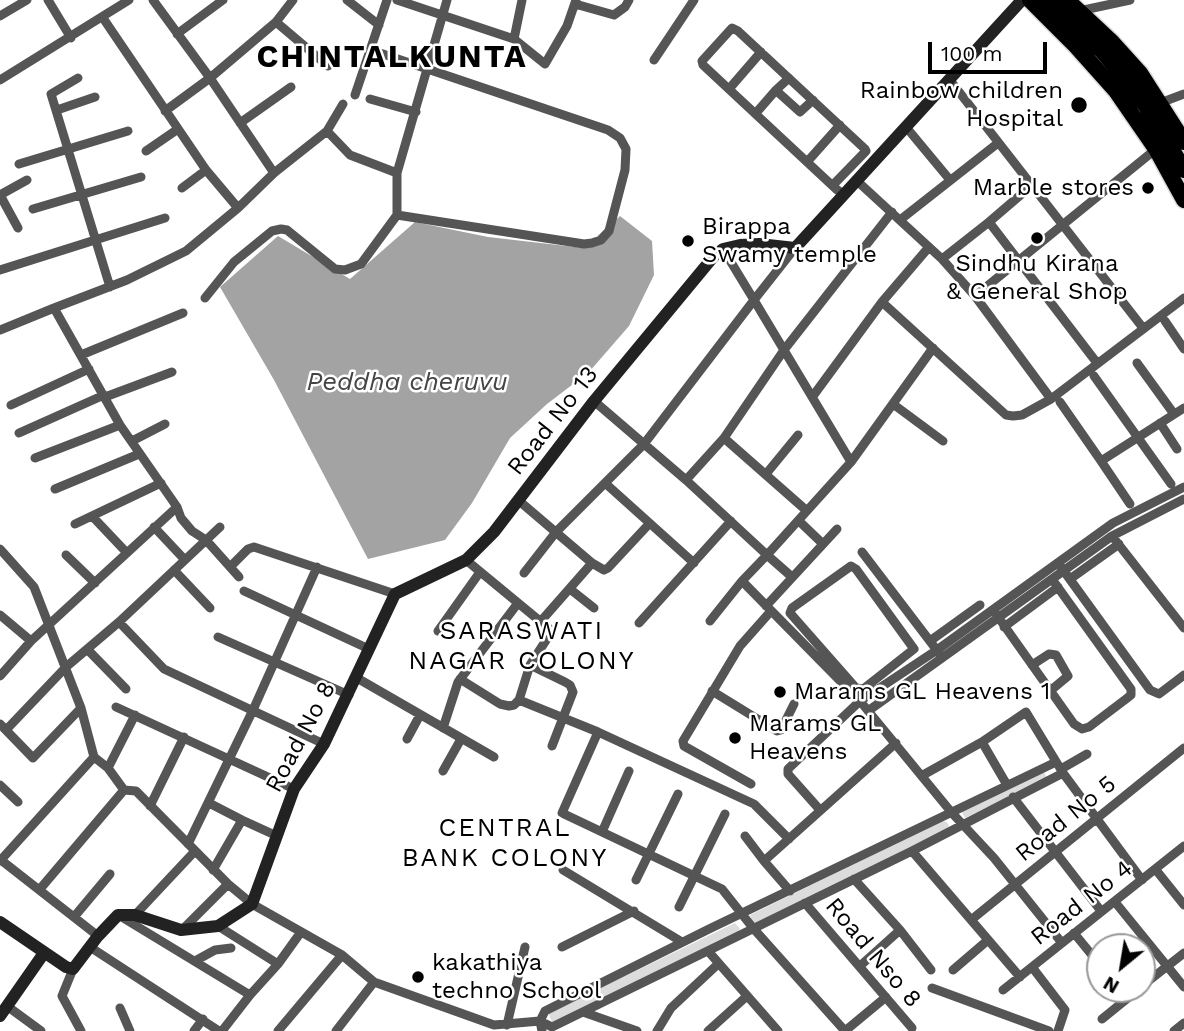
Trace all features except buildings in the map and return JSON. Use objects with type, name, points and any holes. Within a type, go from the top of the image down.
[{"type":"highway","points":[[1030,0],[1051,19],[1111,86],[1156,149],[1184,201]]},
{"type":"highway","points":[[1049,0],[1122,74],[1146,106],[1184,170]]},
{"type":"highway","points":[[1073,5],[1140,73],[1184,142]]},
{"type":"street","points":[[0,16],[27,0]]},
{"type":"street","points":[[48,0],[71,38]]},
{"type":"street","points":[[0,80],[129,0]]},
{"type":"street","points":[[153,0],[274,173]]},
{"type":"street","points":[[177,34],[223,0]]},
{"type":"street","points":[[165,111],[210,78],[276,22],[293,0]]},
{"type":"street","points":[[347,0],[379,25]]},
{"type":"street","points":[[355,95],[387,0]]},
{"type":"street","points":[[397,0],[514,39],[545,64],[567,26],[576,2],[614,15],[625,7],[629,0]]},
{"type":"street","points":[[205,298],[234,262],[272,231],[281,229],[287,230],[335,269],[345,270],[361,264],[397,215],[397,173],[447,0]]},
{"type":"street","points":[[514,39],[522,0]]},
{"type":"street","points":[[654,60],[694,0]]},
{"type":"street","points":[[838,190],[856,180],[1022,0]]},
{"type":"street","points":[[1073,5],[1130,0]]},
{"type":"street","points":[[103,18],[206,170],[238,208]]},
{"type":"street","points":[[276,22],[328,66]]},
{"type":"street","points":[[524,573],[556,532],[643,444],[795,248],[838,190],[866,151],[732,28],[702,61],[703,65],[838,190]]},
{"type":"street","points":[[729,89],[761,52]]},
{"type":"street","points":[[380,53],[608,130],[620,138],[626,149],[625,170],[609,231],[601,240],[592,243],[584,244],[397,215]]},
{"type":"street","points":[[78,78],[51,94],[110,287]]},
{"type":"street","points":[[756,113],[789,78]]},
{"type":"street","points":[[949,79],[1143,328]]},
{"type":"street","points":[[240,123],[291,87]]},
{"type":"street","points":[[776,90],[800,112],[813,100]]},
{"type":"street","points":[[1160,103],[1184,93]]},
{"type":"street","points":[[57,110],[95,97]]},
{"type":"street","points":[[370,99],[416,112]]},
{"type":"street","points":[[0,330],[110,287],[186,251],[238,208],[274,173],[327,131],[343,104]]},
{"type":"street","points":[[807,162],[840,125]]},
{"type":"street","points":[[906,127],[950,180]]},
{"type":"street","points":[[146,151],[178,129]]},
{"type":"street","points":[[19,164],[128,131]]},
{"type":"street","points":[[327,131],[350,155],[397,173]]},
{"type":"street","points":[[900,220],[998,144]]},
{"type":"street","points":[[975,296],[1156,149]]},
{"type":"street","points":[[182,188],[206,170]]},
{"type":"street","points":[[33,209],[141,177]]},
{"type":"street","points":[[18,228],[0,195],[27,180]]},
{"type":"street","points":[[856,180],[929,247],[975,296],[1101,461],[1130,504]]},
{"type":"street","points":[[942,260],[1031,186]]},
{"type":"street","points":[[686,480],[724,438],[784,350],[892,212]]},
{"type":"street","points":[[0,270],[165,218]]},
{"type":"street","points":[[989,222],[1097,363]]},
{"type":"street","points":[[795,248],[759,244],[723,249],[851,462]]},
{"type":"street","points":[[813,396],[882,302],[929,247]]},
{"type":"street","name":"Road No 13","points":[[396,594],[466,560],[494,532],[594,401],[714,256],[723,249]]},
{"type":"street","points":[[882,302],[1006,415],[1022,415],[1056,401],[1097,363],[1184,298]]},
{"type":"street","points":[[54,307],[120,425],[177,507],[181,518],[192,531],[206,540],[239,577]]},
{"type":"street","points":[[80,355],[183,313]]},
{"type":"street","points":[[1165,321],[1184,349]]},
{"type":"street","points":[[710,621],[742,581],[851,462],[933,348]]},
{"type":"street","points":[[1138,363],[1174,414]]},
{"type":"street","points":[[10,405],[89,369]]},
{"type":"street","points":[[19,433],[104,396],[172,372]]},
{"type":"street","points":[[1094,376],[1171,484]]},
{"type":"street","points":[[594,401],[686,480],[792,578]]},
{"type":"street","points":[[893,404],[943,442]]},
{"type":"street","points":[[1101,461],[1184,408]]},
{"type":"street","points":[[1160,423],[1177,449]]},
{"type":"street","points":[[132,441],[165,424]]},
{"type":"street","points":[[36,458],[120,425]]},
{"type":"street","points":[[765,474],[798,435]]},
{"type":"street","points":[[724,438],[807,511]]},
{"type":"street","points":[[55,489],[139,454]]},
{"type":"street","points":[[75,524],[161,483]]},
{"type":"street","points":[[605,483],[694,563]]},
{"type":"street","points":[[867,710],[940,653],[1060,567],[1125,522],[1184,487]]},
{"type":"street","points":[[1004,626],[1055,583],[1060,567],[1112,536],[1125,522],[1184,499]]},
{"type":"street","points":[[518,500],[592,563],[604,570],[649,524]]},
{"type":"street","points":[[0,676],[31,641],[177,507]]},
{"type":"street","points":[[92,516],[127,553]]},
{"type":"street","points":[[639,623],[731,521]]},
{"type":"street","points":[[799,521],[823,544]]},
{"type":"street","points":[[154,527],[185,560]]},
{"type":"street","points":[[81,708],[33,758],[3,727],[220,527]]},
{"type":"street","points":[[751,784],[682,743],[740,646],[792,578],[836,529]]},
{"type":"street","points":[[1112,536],[1184,628]]},
{"type":"street","points":[[1070,579],[1119,544]]},
{"type":"street","points":[[230,567],[251,547],[396,594]]},
{"type":"street","points":[[0,549],[34,587],[81,708],[94,757],[108,768],[124,790],[136,791],[213,870],[252,904],[342,955],[374,982],[494,1025],[552,1027],[912,851],[1087,754]]},
{"type":"street","points":[[862,552],[940,653]]},
{"type":"street","points":[[66,555],[95,583]]},
{"type":"street","points":[[460,679],[500,704],[509,706],[519,701],[530,665],[552,631],[466,560]]},
{"type":"street","points":[[541,621],[592,563]]},
{"type":"street","points":[[870,689],[856,688],[790,612],[851,566],[856,569],[914,649],[879,683]]},
{"type":"street","points":[[135,915],[191,848],[317,567]]},
{"type":"street","points":[[1060,567],[1150,690],[1159,694],[1184,675]]},
{"type":"street","points":[[174,570],[210,608]]},
{"type":"street","points":[[438,631],[481,572]]},
{"type":"street","points":[[742,581],[860,701],[1062,943]]},
{"type":"street","points":[[995,614],[1055,583]]},
{"type":"street","points":[[995,614],[1074,724],[1082,729],[1089,727],[1130,695],[1131,689],[1055,583]]},
{"type":"street","points":[[570,589],[594,608]]},
{"type":"street","points":[[244,591],[369,649]]},
{"type":"street","name":"Road No 8","points":[[252,904],[294,789],[324,744],[396,594]]},
{"type":"street","points":[[443,728],[460,679],[518,603]]},
{"type":"street","points":[[930,641],[980,605]]},
{"type":"street","points":[[0,615],[31,641]]},
{"type":"street","points":[[119,622],[164,670],[324,744]]},
{"type":"street","points":[[218,637],[349,695]]},
{"type":"street","points":[[87,649],[126,689]]},
{"type":"street","points":[[820,810],[788,774],[789,769],[870,689],[940,653]]},
{"type":"street","points":[[1031,665],[1049,654],[1056,655],[1068,676],[1050,691]]},
{"type":"street","points":[[530,665],[570,685],[573,692],[552,746]]},
{"type":"street","points":[[357,678],[494,757]]},
{"type":"street","points":[[870,689],[880,702]]},
{"type":"street","points":[[712,691],[777,731],[794,704]]},
{"type":"street","points":[[519,701],[598,732],[754,803],[789,839]]},
{"type":"street","points":[[116,707],[294,789]]},
{"type":"street","points":[[923,775],[1026,712],[1060,768],[1142,880]]},
{"type":"street","points":[[108,768],[135,715]]},
{"type":"street","points":[[407,739],[420,715]]},
{"type":"street","points":[[598,732],[562,813],[722,889],[753,928],[845,1031],[886,997]]},
{"type":"street","points":[[150,806],[184,737]]},
{"type":"street","points":[[443,771],[461,739]]},
{"type":"street","points":[[982,741],[1007,785]]},
{"type":"street","points":[[764,860],[896,743]]},
{"type":"street","name":"Road No 5","points":[[971,920],[1184,748]]},
{"type":"street","points":[[94,757],[0,860],[74,917],[94,942],[220,1031],[278,964],[301,932]]},
{"type":"street","points":[[541,1026],[545,1011],[682,942],[1007,785],[1060,768]]},
{"type":"street","points":[[601,832],[629,771]]},
{"type":"street","points":[[0,785],[18,802]]},
{"type":"street","points":[[40,889],[124,790]]},
{"type":"street","points":[[636,880],[678,794]]},
{"type":"street","points":[[1013,797],[1101,911]]},
{"type":"street","points":[[209,803],[277,836]]},
{"type":"street","points":[[679,907],[725,814]]},
{"type":"street","points":[[213,870],[242,820]]},
{"type":"street","points":[[745,836],[790,891]]},
{"type":"street","name":"Road No 4","points":[[1003,990],[1184,846]]},
{"type":"street","points":[[912,851],[1020,977]]},
{"type":"street","points":[[563,870],[682,942]]},
{"type":"street","points":[[1156,870],[1184,905]]},
{"type":"street","points":[[74,917],[110,874]]},
{"type":"street","points":[[854,879],[900,930],[931,970]]},
{"type":"street","points":[[181,930],[228,884]]},
{"type":"street","points":[[1115,902],[1184,987]]},
{"type":"street","name":"Road Nso 8","points":[[805,903],[912,1028]]},
{"type":"street","points":[[81,1031],[62,996],[73,969],[118,915],[135,915],[181,930],[218,926],[252,904]]},
{"type":"street","points":[[562,947],[634,911]]},
{"type":"street","points":[[118,915],[250,995]]},
{"type":"street","points":[[0,922],[44,953],[73,969]]},
{"type":"street","points":[[218,926],[278,964]]},
{"type":"street","points":[[860,966],[900,930]]},
{"type":"street","points":[[1074,933],[1086,948]]},
{"type":"street","points":[[953,970],[988,940]]},
{"type":"street","points":[[507,1025],[525,947]]},
{"type":"street","points":[[195,961],[215,950],[230,948]]},
{"type":"street","points":[[708,951],[776,1031]]},
{"type":"street","points":[[41,1031],[3,1011],[44,953]]},
{"type":"street","points":[[1156,975],[1184,953]]},
{"type":"street","points":[[278,1031],[342,955]]},
{"type":"street","points":[[657,1031],[671,1008],[719,964]]},
{"type":"street","points":[[1032,967],[1065,1010],[1058,1031]]},
{"type":"street","points":[[336,1031],[374,982]]},
{"type":"street","points":[[932,988],[1049,1031]]},
{"type":"street","points":[[708,1031],[747,996]]},
{"type":"street","points":[[1102,1019],[1121,1003]]},
{"type":"street","points":[[120,1008],[130,1031]]},
{"type":"street","points":[[583,1012],[637,1031]]},
{"type":"street","points":[[194,1031],[203,1019]]},
{"type":"street","points":[[1174,1031],[1184,1023]]},
{"type":"shaded area","points":[[1044,772],[1047,778],[965,818],[962,812]]},
{"type":"shaded area","points":[[942,821],[949,826],[946,830],[754,924],[750,915]]},
{"type":"shaded area","points":[[735,923],[740,929],[738,932],[553,1023],[550,1018],[549,1013]]},
{"type":"water","name":"Peddha cheruvu","points":[[620,216],[652,241],[654,275],[629,326],[589,372],[547,404],[510,438],[472,503],[445,540],[368,559],[274,380],[220,287],[278,236],[350,279],[415,222],[488,237],[584,248]]},
{"type":"place","name":"Rainbow children Hospital","points":[[1079,105]]},
{"type":"place","name":"Marble stores","points":[[1148,188]]},
{"type":"place","name":"Sindhu Kirana & General Shop","points":[[1037,238]]},
{"type":"place","name":"Birappa Swamy temple","points":[[688,241]]},
{"type":"place","name":"Marams GL Heavens 1","points":[[780,692]]},
{"type":"place","name":"Marams GL Heavens","points":[[735,738]]},
{"type":"place","name":"kakathiya techno School","points":[[418,977]]},
{"type":"district","name":"CHINTALKUNTA","points":[[392,58]]},
{"type":"district","name":"SARASWATI NAGAR COLONY","points":[[522,646]]},
{"type":"district","name":"CENTRAL BANK COLONY","points":[[505,843]]}]
